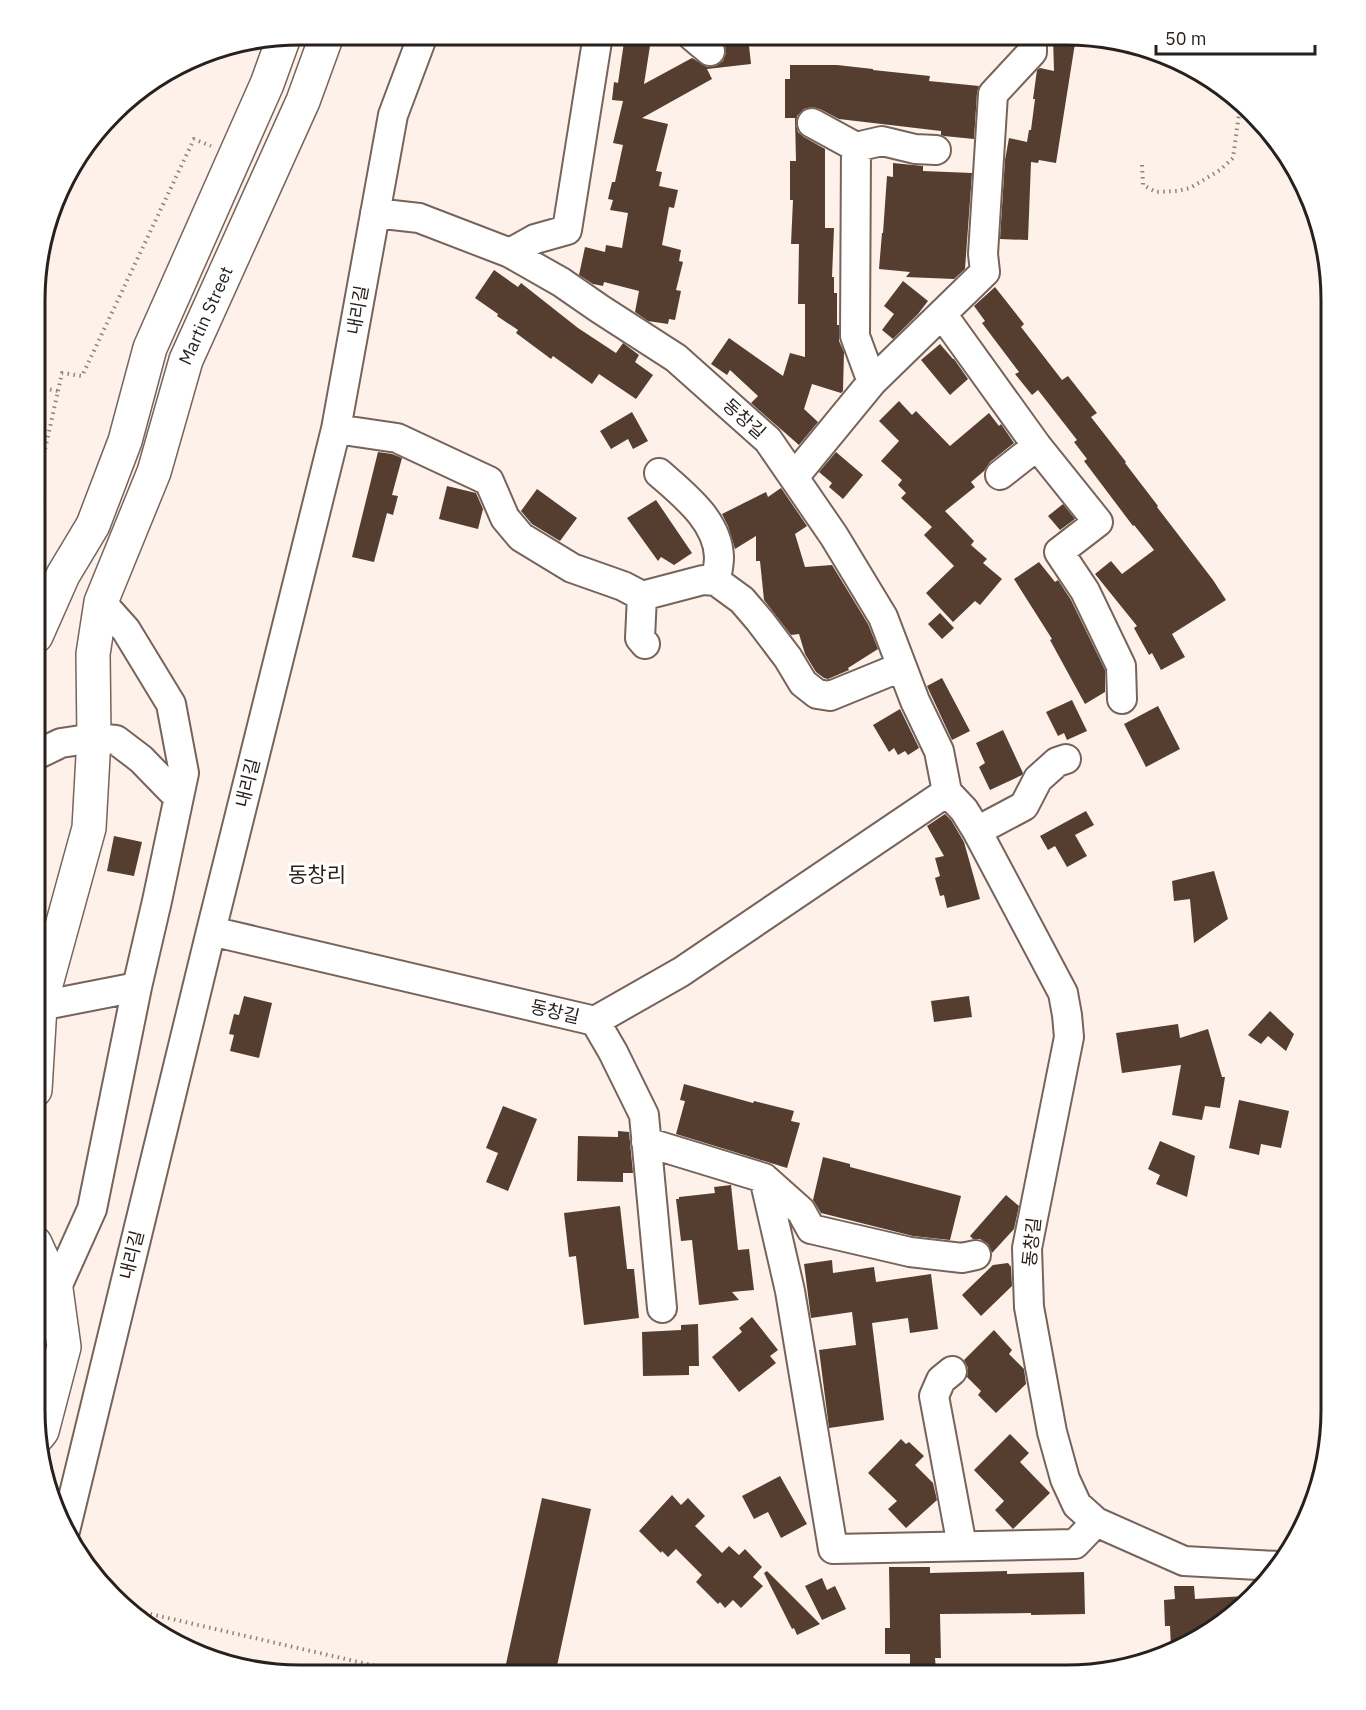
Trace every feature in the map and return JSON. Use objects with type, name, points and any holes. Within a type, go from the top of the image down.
[{"type":"main road","name":"Martin Street","points":[[45,982],[89,828],[94,738],[93,654],[101,602],[154,472],[186,360],[303,101],[323,45]]},
{"type":"main road","points":[[45,616],[63,575],[93,525],[125,441],[150,348],[267,84],[281,46]]},
{"type":"main road","points":[[45,1265],[56,1289],[64,1347],[45,1418]]},
{"type":"street","name":"내리길","points":[[68,1517],[336,429],[393,115],[419,45]]},
{"type":"street","points":[[510,253],[534,239],[567,230],[596,45]]},
{"type":"street","points":[[794,477],[872,382],[985,272],[983,254],[993,94],[1032,52],[1032,45]]},
{"type":"street","points":[[812,123],[856,147],[882,141],[915,149],[936,150]]},
{"type":"street","points":[[856,147],[855,336],[872,382]]},
{"type":"street","name":"동창길","points":[[375,213],[419,218],[510,253],[561,282],[676,358],[768,440],[834,536],[883,617],[915,701],[939,751],[947,792],[977,831],[1063,993],[1069,1037],[1027,1248],[1029,1308],[1052,1431],[1065,1479],[1077,1504],[1096,1522],[1184,1561],[1268,1565]]},
{"type":"street","points":[[942,314],[1037,446],[1098,522],[1059,552],[1085,591],[1121,666],[1122,699]]},
{"type":"street","points":[[336,429],[397,438],[489,482],[505,518],[521,537],[572,568],[622,586],[642,596],[703,580],[716,581],[742,600],[788,658],[803,683],[817,694],[830,696],[901,667]]},
{"type":"street","points":[[1000,475],[1037,446]]},
{"type":"street","points":[[659,473],[692,503],[712,530],[719,555],[716,581]]},
{"type":"street","points":[[642,596],[640,638],[645,644]]},
{"type":"street","points":[[56,1289],[92,1209],[137,981],[184,773],[171,704],[126,630],[101,602]]},
{"type":"street","points":[[45,751],[61,743],[94,738],[116,740],[141,759],[178,797]]},
{"type":"street","points":[[977,831],[1023,806],[1038,779],[1058,762],[1066,759]]},
{"type":"street","name":"동창길","points":[[211,931],[595,1021],[681,972],[947,792]]},
{"type":"street","points":[[45,1004],[137,981]]},
{"type":"street","points":[[595,1021],[644,1115],[662,1308]]},
{"type":"street","points":[[646,1142],[764,1178],[801,1210],[811,1229],[910,1252],[962,1258],[976,1255]]},
{"type":"street","points":[[764,1178],[783,1257],[832,1549],[1075,1544],[1096,1522]]},
{"type":"street","points":[[783,1257],[811,1229]]},
{"type":"street","points":[[952,1371],[941,1380],[933,1396],[962,1546]]},
{"type":"path","points":[[1142,165],[1143,184],[1156,192],[1190,188],[1220,170],[1233,158],[1239,113]]},
{"type":"path","points":[[45,450],[62,373],[82,376],[194,139],[216,148]]},
{"type":"path","points":[[45,389],[58,391]]},
{"type":"path","points":[[146,1613],[372,1665]]},
{"type":"building","points":[[624,45],[650,46],[644,84],[692,58],[707,67],[716,66],[723,61],[726,53],[725,45],[749,45],[751,64],[707,69],[712,79],[642,118],[668,124],[656,171],[662,172],[659,186],[678,190],[674,208],[669,207],[662,245],[681,250],[679,261],[683,262],[676,290],[681,291],[675,320],[669,319],[668,324],[648,321],[635,312],[639,291],[604,282],[603,286],[593,284],[579,275],[585,247],[605,252],[606,245],[622,248],[628,213],[610,210],[613,200],[608,199],[612,182],[615,182],[623,145],[613,143],[623,101],[612,100],[614,82],[618,83]]},
{"type":"building","points":[[1053,45],[1075,46],[1056,163],[1039,160],[1038,163],[1031,162],[1028,240],[1000,239],[1005,160],[1009,138],[1027,142],[1029,130],[1031,130],[1037,70],[1040,68],[1054,71]]},
{"type":"building","points":[[790,65],[837,65],[873,69],[930,76],[929,81],[979,86],[974,139],[944,136],[941,135],[941,131],[839,119],[812,107],[804,109],[797,116],[798,132],[825,149],[825,228],[834,228],[832,277],[834,277],[834,293],[837,293],[839,341],[844,352],[843,391],[841,393],[812,384],[804,409],[818,422],[799,445],[751,403],[758,396],[730,370],[727,375],[711,364],[729,338],[783,376],[790,353],[805,357],[805,304],[798,304],[799,244],[791,244],[793,200],[790,200],[790,161],[796,161],[795,118],[785,118],[785,79],[790,79]]},
{"type":"building","points":[[893,163],[923,166],[923,171],[972,173],[965,269],[954,279],[906,277],[910,272],[879,269],[887,176],[893,177]]},
{"type":"building","points":[[494,270],[518,287],[521,283],[578,328],[616,353],[623,343],[639,355],[635,362],[653,375],[636,399],[599,374],[592,384],[553,356],[551,359],[516,333],[518,330],[475,298]]},
{"type":"building","points":[[903,281],[928,301],[893,339],[882,330],[894,314],[884,306]]},
{"type":"building","points":[[995,287],[1024,324],[1021,327],[1062,380],[1068,376],[1097,413],[1091,417],[1226,600],[1172,634],[1185,657],[1161,670],[1152,653],[1149,655],[1134,628],[1137,626],[1095,574],[1111,561],[1122,574],[1154,550],[1084,461],[1087,459],[1074,442],[1077,440],[1038,390],[1032,395],[1015,374],[1019,372],[982,323],[985,321],[974,306]]},
{"type":"building","points":[[940,344],[968,379],[950,395],[921,360]]},
{"type":"building","points":[[899,401],[912,415],[916,411],[950,446],[989,413],[999,426],[1001,424],[1014,443],[990,462],[984,471],[971,482],[975,487],[945,511],[974,541],[971,545],[987,559],[983,563],[1002,579],[980,605],[975,601],[953,622],[926,593],[954,566],[924,535],[932,527],[901,498],[906,493],[898,485],[902,480],[881,461],[899,441],[879,421]]},
{"type":"building","points":[[632,412],[648,441],[633,449],[628,439],[611,449],[600,431]]},
{"type":"building","points":[[378,452],[402,458],[392,495],[398,496],[393,515],[387,513],[374,562],[352,557]]},
{"type":"building","points":[[836,452],[863,475],[843,499],[829,487],[832,483],[819,472]]},
{"type":"building","points":[[447,486],[476,493],[483,509],[478,529],[439,519]]},
{"type":"building","points":[[781,488],[807,526],[795,534],[805,567],[832,565],[868,624],[878,649],[848,668],[849,670],[828,679],[816,672],[805,654],[799,634],[791,635],[764,600],[760,561],[756,561],[756,536],[735,549],[722,514],[766,492],[768,497]]},
{"type":"building","points":[[537,489],[577,518],[560,541],[532,524],[521,511]]},
{"type":"building","points":[[656,500],[692,553],[674,565],[661,557],[658,561],[627,518]]},
{"type":"building","points":[[1063,504],[1075,519],[1060,530],[1048,516]]},
{"type":"building","points":[[1039,562],[1055,582],[1058,580],[1071,600],[1105,670],[1105,692],[1085,704],[1050,640],[1052,639],[1014,579]]},
{"type":"building","points":[[940,613],[954,628],[942,639],[928,624]]},
{"type":"building","points":[[942,678],[970,731],[952,740],[927,686]]},
{"type":"building","points":[[1072,700],[1087,731],[1067,740],[1064,733],[1058,736],[1046,712]]},
{"type":"building","points":[[1158,706],[1180,749],[1146,767],[1124,724]]},
{"type":"building","points":[[900,709],[919,748],[908,755],[905,751],[898,755],[894,748],[889,752],[873,725]]},
{"type":"building","points":[[1003,730],[1023,773],[990,790],[979,767],[985,763],[976,743]]},
{"type":"building","points":[[1086,811],[1094,825],[1075,835],[1087,856],[1067,867],[1055,846],[1048,850],[1040,836]]},
{"type":"building","points":[[945,814],[964,842],[980,899],[947,908],[944,895],[940,896],[935,878],[940,876],[935,858],[944,856],[927,826]]},
{"type":"building","points":[[114,836],[142,842],[134,876],[107,871]]},
{"type":"building","points":[[1214,871],[1228,919],[1194,943],[1190,899],[1174,901],[1172,881]]},
{"type":"building","points":[[244,996],[272,1003],[259,1058],[230,1051],[234,1035],[229,1034],[234,1014],[239,1015]]},
{"type":"building","points":[[969,996],[972,1017],[934,1022],[931,1001]]},
{"type":"building","points":[[1270,1011],[1294,1034],[1286,1051],[1268,1036],[1261,1044],[1248,1035]]},
{"type":"building","points":[[1178,1024],[1180,1038],[1208,1029],[1222,1077],[1225,1077],[1220,1108],[1205,1106],[1202,1120],[1172,1115],[1181,1065],[1122,1073],[1116,1033]]},
{"type":"building","points":[[684,1084],[753,1103],[754,1101],[794,1111],[791,1121],[800,1123],[787,1168],[676,1134],[685,1101],[680,1100]]},
{"type":"building","points":[[1239,1100],[1289,1111],[1281,1148],[1261,1144],[1259,1155],[1229,1148]]},
{"type":"building","points":[[503,1106],[537,1119],[508,1191],[486,1182],[498,1153],[486,1148]]},
{"type":"building","points":[[618,1131],[629,1132],[633,1173],[623,1173],[623,1182],[577,1181],[578,1136],[618,1137]]},
{"type":"building","points":[[1160,1141],[1195,1156],[1187,1197],[1156,1184],[1160,1175],[1148,1169]]},
{"type":"building","points":[[823,1157],[850,1164],[850,1167],[961,1196],[950,1240],[913,1236],[821,1213],[813,1200]]},
{"type":"building","points":[[731,1185],[738,1250],[749,1249],[754,1290],[732,1292],[739,1300],[699,1305],[692,1240],[681,1241],[676,1199],[715,1193],[714,1187]]},
{"type":"building","points":[[1006,1195],[1019,1206],[1014,1229],[992,1253],[988,1244],[970,1236]]},
{"type":"building","points":[[620,1206],[627,1269],[634,1269],[639,1318],[584,1325],[576,1256],[569,1257],[564,1213]]},
{"type":"building","points":[[832,1260],[833,1273],[874,1267],[876,1282],[931,1274],[938,1329],[910,1333],[908,1318],[872,1323],[884,1420],[829,1428],[819,1350],[856,1345],[852,1312],[811,1318],[804,1264]]},
{"type":"building","points":[[1008,1263],[1011,1267],[1012,1286],[981,1316],[962,1295],[993,1265]]},
{"type":"building","points":[[752,1317],[778,1350],[770,1356],[776,1363],[739,1392],[712,1357],[742,1332],[739,1328]]},
{"type":"building","points":[[698,1324],[699,1366],[689,1366],[689,1375],[643,1376],[642,1332],[681,1330],[681,1325]]},
{"type":"building","points":[[994,1330],[1012,1350],[1009,1354],[1024,1369],[1026,1384],[996,1413],[978,1395],[981,1391],[967,1377],[968,1368],[964,1360]]},
{"type":"building","points":[[1010,1434],[1029,1453],[1020,1462],[1050,1493],[1013,1529],[995,1510],[1004,1501],[974,1470]]},
{"type":"building","points":[[901,1439],[906,1444],[909,1442],[924,1456],[915,1465],[933,1483],[937,1500],[906,1528],[888,1509],[897,1501],[868,1473]]},
{"type":"building","points":[[780,1476],[807,1524],[781,1538],[768,1512],[754,1519],[742,1496]]},
{"type":"building","points":[[672,1495],[681,1505],[688,1498],[705,1516],[695,1526],[722,1553],[729,1546],[739,1555],[745,1549],[762,1567],[753,1577],[763,1586],[741,1608],[733,1600],[725,1608],[720,1602],[718,1604],[696,1582],[702,1575],[676,1549],[668,1557],[639,1531]]},
{"type":"building","points":[[542,1498],[591,1509],[557,1665],[506,1664]]},
{"type":"building","points":[[889,1567],[930,1567],[930,1573],[1084,1572],[1085,1614],[940,1614],[941,1658],[935,1658],[936,1665],[910,1665],[910,1654],[885,1654],[885,1628],[890,1628]]},
{"type":"building","points":[[767,1571],[820,1624],[797,1635],[764,1573]]},
{"type":"building","points":[[822,1578],[827,1590],[835,1586],[846,1609],[822,1620],[805,1586]]},
{"type":"building","points":[[1174,1586],[1194,1586],[1195,1599],[1240,1596],[1208,1622],[1171,1643],[1170,1626],[1165,1626],[1164,1600],[1175,1599]]},
{"type":"district","name":"동창리","points":[[317,875]]}]
